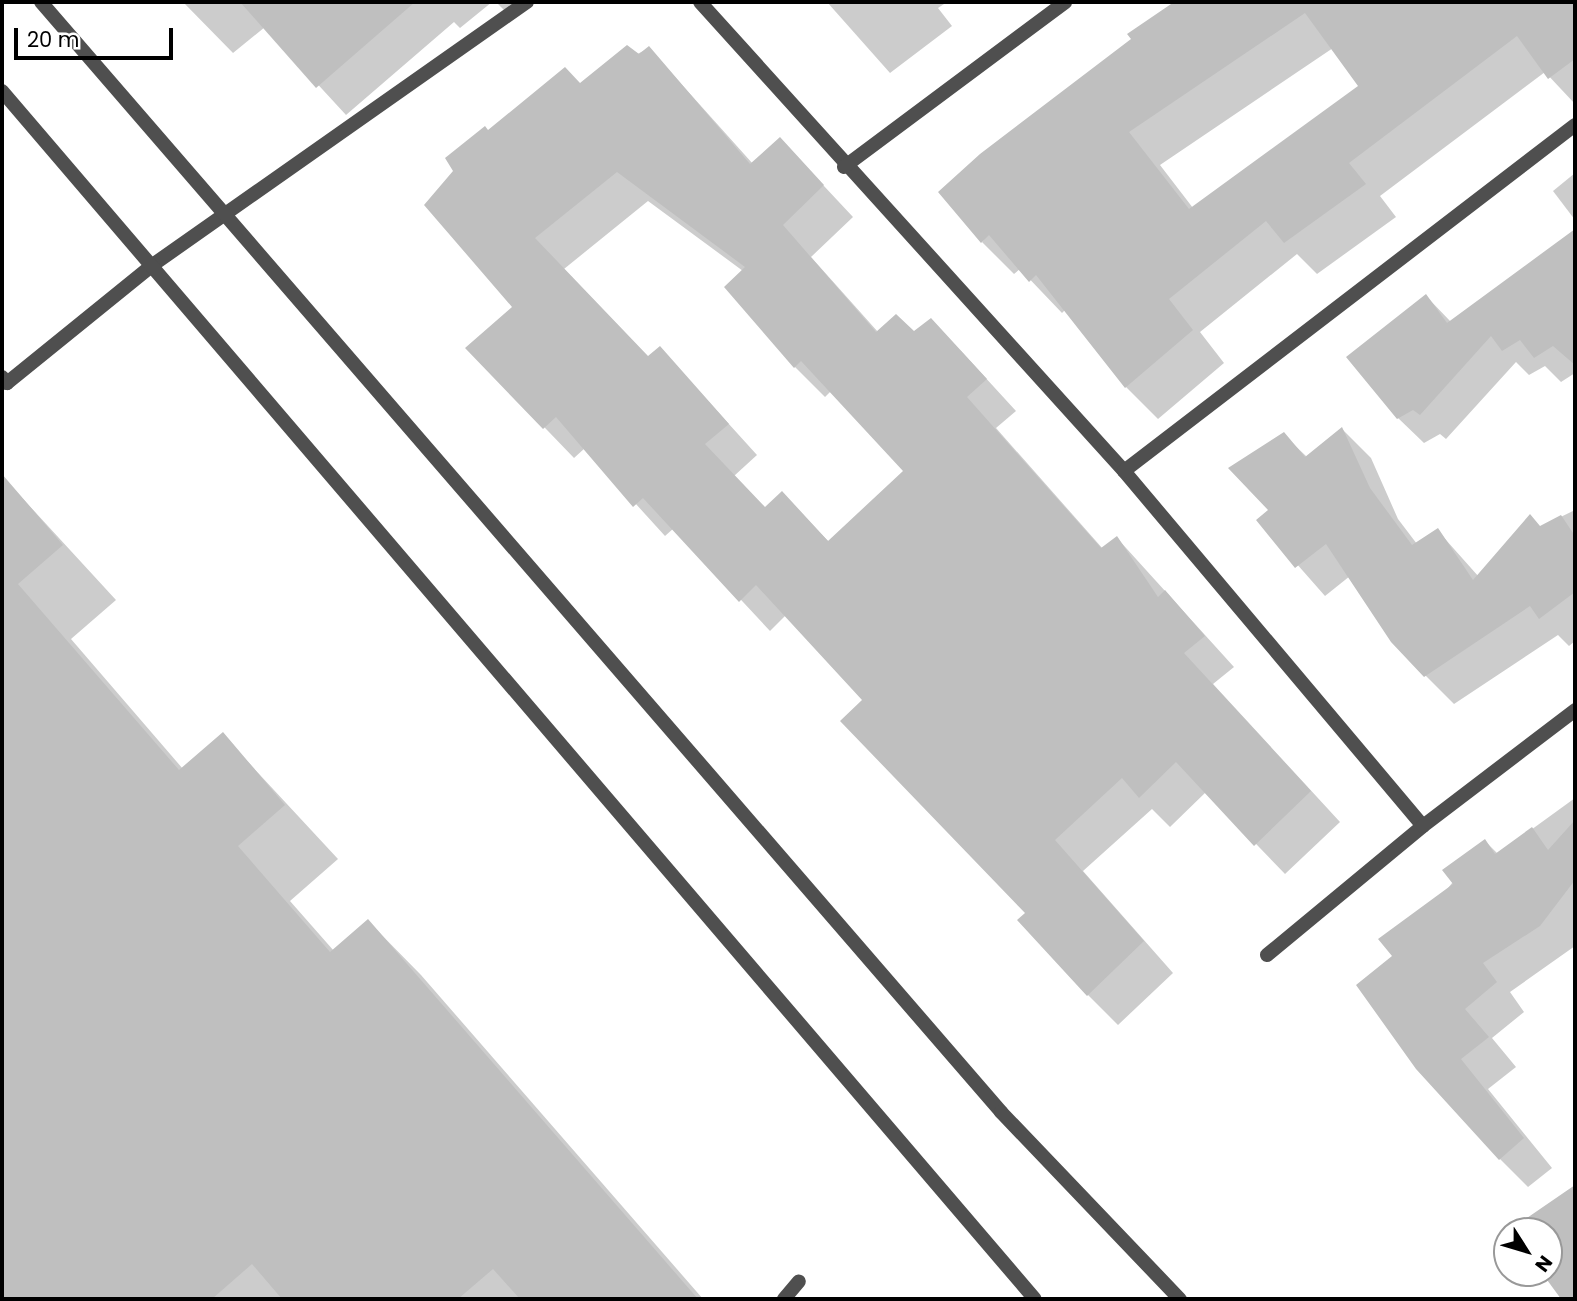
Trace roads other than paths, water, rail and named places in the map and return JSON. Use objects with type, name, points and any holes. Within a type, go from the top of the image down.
[{"type":"street","points":[[41,2],[991,1101],[1180,1299]]},
{"type":"street","points":[[2,377],[7,383],[154,264],[527,2]]},
{"type":"street","points":[[700,2],[845,167],[1124,471],[1423,826]]},
{"type":"street","points":[[845,167],[1065,2]]},
{"type":"street","points":[[2,91],[154,264],[1035,1299]]},
{"type":"street","points":[[1124,471],[1575,125]]},
{"type":"street","points":[[1267,955],[1423,826],[1575,710]]},
{"type":"street","points":[[785,1299],[799,1281]]}]
